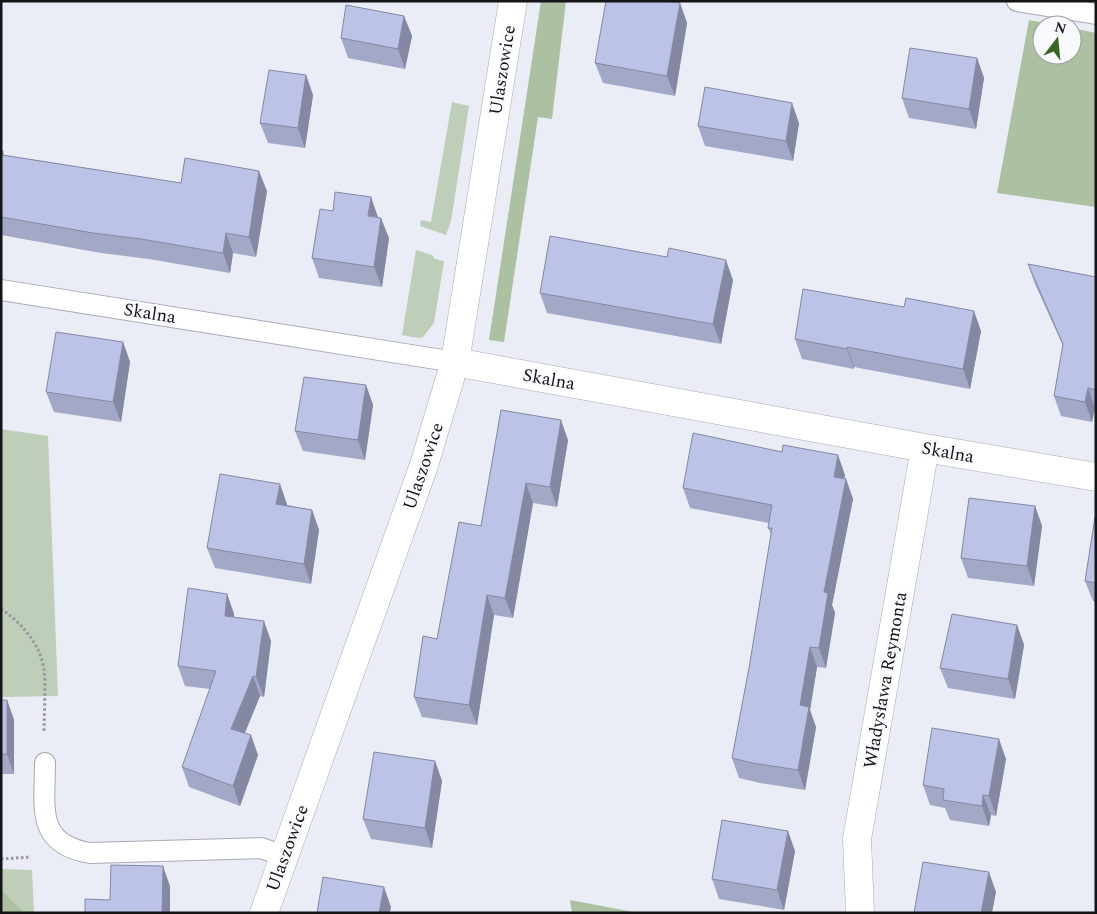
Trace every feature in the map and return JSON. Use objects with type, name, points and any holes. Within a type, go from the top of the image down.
[{"type":"street","name":"Ulaszowice","points":[[264,913],[424,464],[455,362],[513,1]]},
{"type":"street","name":"Skalna","points":[[455,362],[925,448],[1096,477]]},
{"type":"street","name":"Władysława Reymonta","points":[[860,913],[857,839],[925,448]]},
{"type":"lane","points":[[1017,1],[1096,14]]},
{"type":"lane","name":"Skalna","points":[[1,290],[455,362]]},
{"type":"lane","points":[[45,763],[47,826],[54,837],[63,845],[74,850],[90,853],[261,848],[284,856]]},
{"type":"path","points":[[1,609],[13,616],[35,643],[44,669],[45,763]]},
{"type":"green space","points":[[541,1],[566,1],[552,119],[538,117],[504,342],[489,340]]},
{"type":"green space","points":[[1029,20],[1032,21],[1032,65],[1082,65],[1082,30],[1096,33],[1096,207],[997,193]]},
{"type":"green space","points":[[452,102],[469,106],[451,221],[446,235],[420,226],[421,220],[431,222]]},
{"type":"green space","points":[[416,250],[444,261],[434,323],[423,337],[418,338],[402,335]]},
{"type":"green space","points":[[1,429],[48,436],[58,696],[1,697]]},
{"type":"green space","points":[[1,869],[32,870],[34,913],[25,913],[1,889]]},
{"type":"green space","points":[[1,889],[25,913],[1,913]]},
{"type":"green space","points":[[570,900],[639,913],[572,913]]},
{"type":"building","points":[[606,1],[667,1],[680,3],[667,76],[595,63]]},
{"type":"building","points":[[346,5],[404,16],[398,49],[341,38]]},
{"type":"building","points":[[910,48],[977,58],[969,109],[902,98]]},
{"type":"building","points":[[269,70],[306,75],[298,128],[260,123]]},
{"type":"building","points":[[705,87],[792,103],[786,141],[698,126]]},
{"type":"building","points":[[1,151],[3,151],[2,155],[181,183],[185,158],[259,171],[249,237],[226,233],[223,253],[1,217]]},
{"type":"building","points":[[335,192],[371,197],[368,216],[381,218],[374,267],[312,258],[320,209],[333,211]]},
{"type":"building","points":[[550,236],[667,257],[669,248],[726,260],[713,324],[540,293]]},
{"type":"building","points":[[1028,264],[1096,277],[1096,390],[1088,388],[1085,402],[1054,396],[1063,344]]},
{"type":"building","points":[[803,289],[904,307],[906,298],[974,311],[963,369],[795,339]]},
{"type":"building","points":[[56,332],[123,342],[113,402],[46,392]]},
{"type":"building","points":[[304,377],[366,385],[358,440],[295,431]]},
{"type":"building","points":[[501,410],[561,420],[550,487],[526,483],[505,598],[487,595],[469,705],[414,697],[423,636],[437,639],[459,522],[481,526]]},
{"type":"building","points":[[693,433],[782,452],[783,445],[838,455],[834,477],[846,479],[824,592],[828,593],[819,648],[810,647],[800,705],[809,707],[798,770],[732,758],[772,528],[768,528],[772,505],[683,488]]},
{"type":"building","points":[[220,474],[280,484],[276,504],[312,510],[304,564],[207,548]]},
{"type":"building","points":[[969,498],[1035,506],[1027,566],[961,558]]},
{"type":"building","points":[[1096,517],[1096,583],[1085,581]]},
{"type":"building","points":[[188,588],[227,594],[225,616],[264,621],[256,677],[253,676],[231,729],[251,735],[233,786],[182,767],[216,671],[178,666]]},
{"type":"building","points":[[952,614],[1017,625],[1008,679],[940,668]]},
{"type":"building","points":[[1,700],[7,700],[7,754],[1,754]]},
{"type":"building","points":[[932,728],[999,739],[989,796],[983,795],[982,806],[943,800],[944,789],[923,785]]},
{"type":"building","points":[[374,752],[435,761],[425,828],[363,819]]},
{"type":"building","points":[[722,820],[788,831],[777,890],[712,879]]},
{"type":"building","points":[[923,862],[989,872],[981,913],[914,913]]},
{"type":"building","points":[[111,865],[163,866],[162,913],[85,913],[85,899],[110,900]]},
{"type":"building","points":[[323,877],[384,887],[379,913],[317,913]]}]
